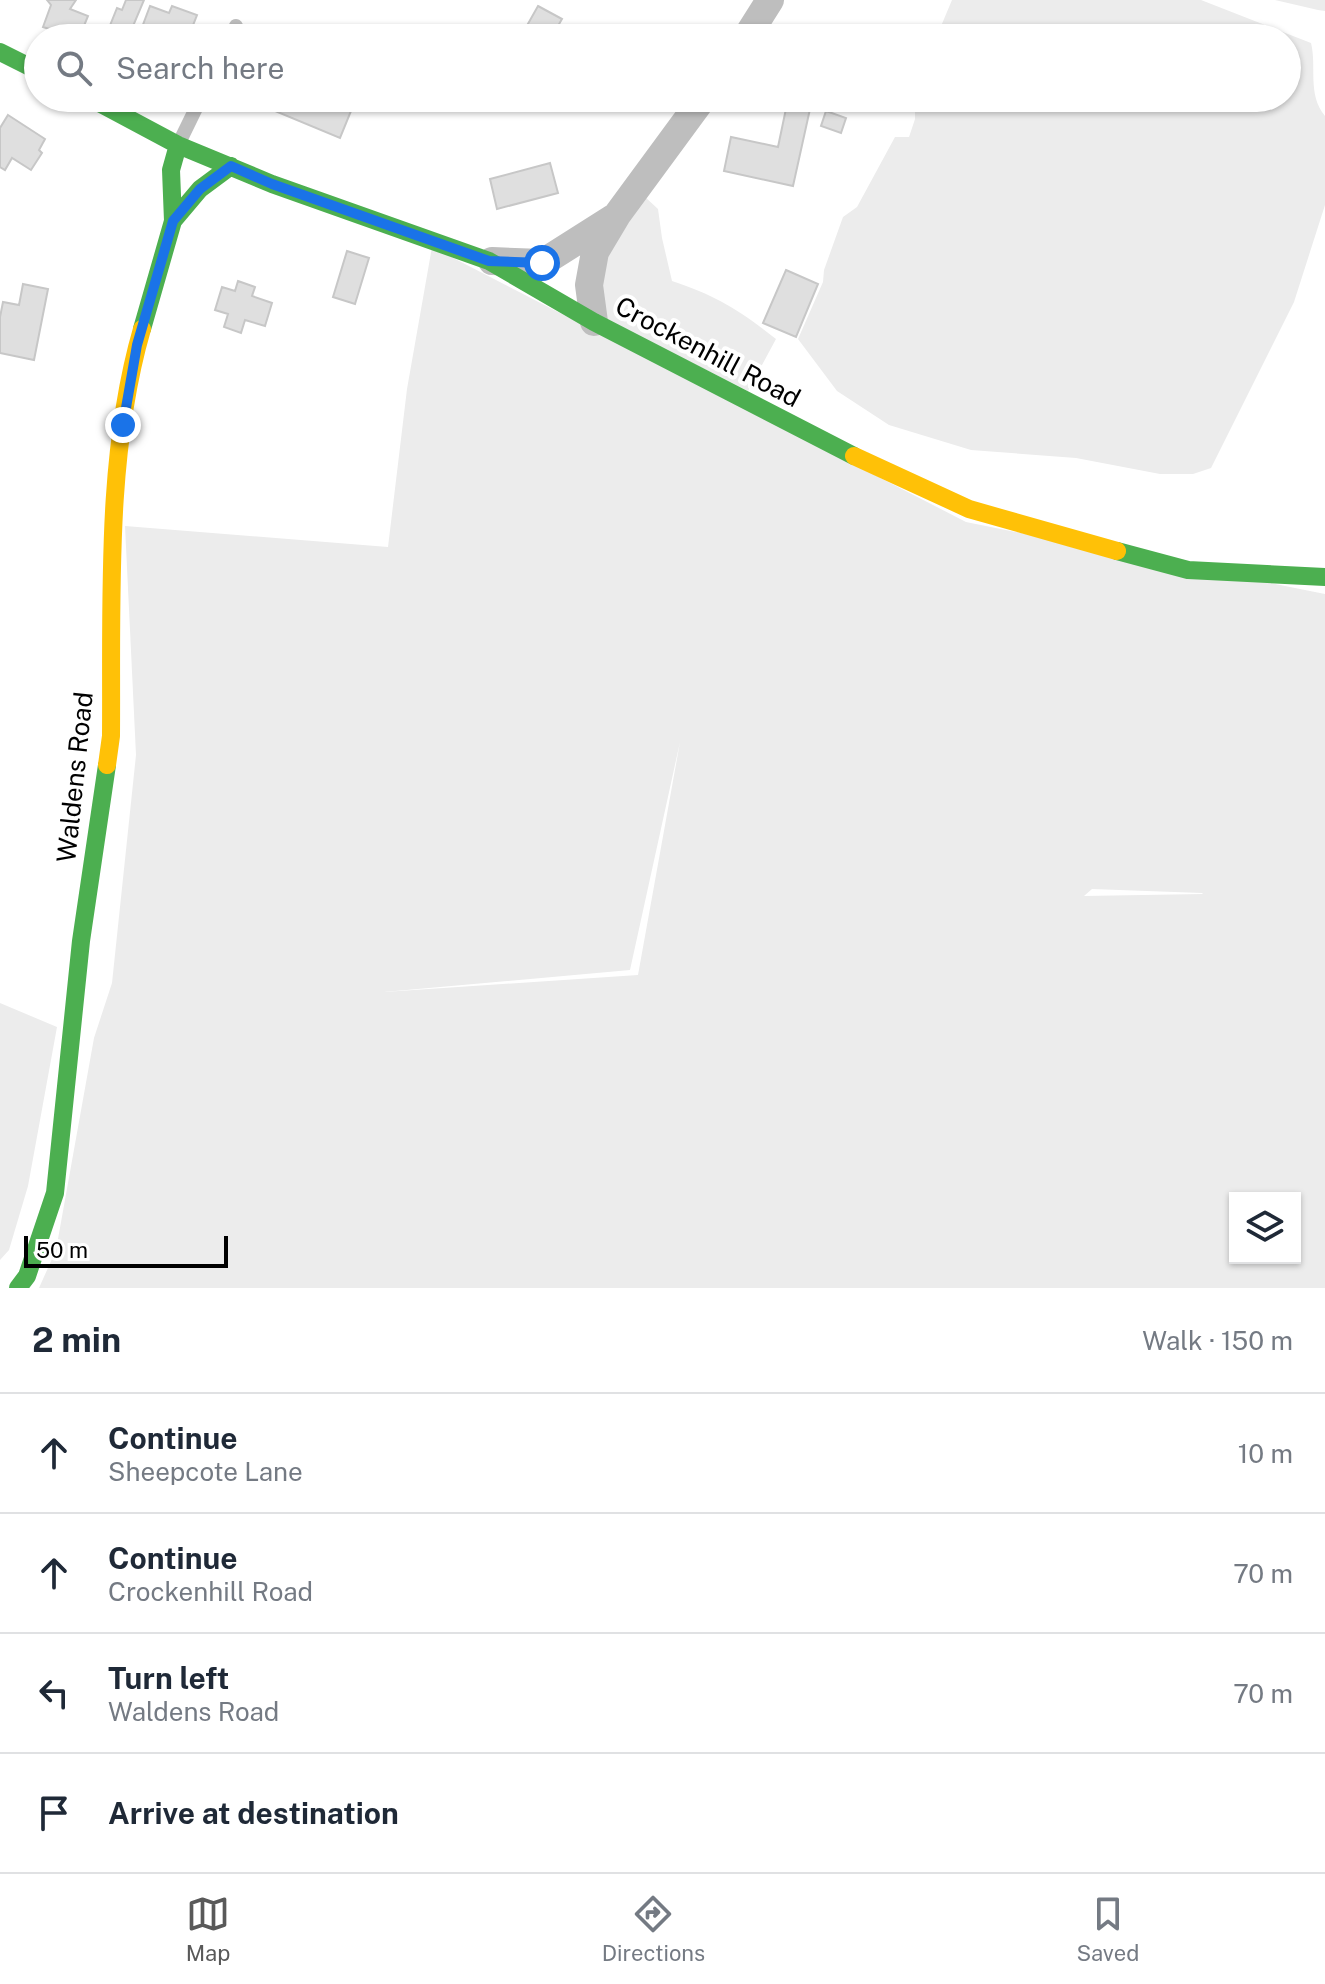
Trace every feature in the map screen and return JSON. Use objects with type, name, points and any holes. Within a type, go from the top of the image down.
[{"type":"main road","points":[[0,52],[24,64]]},
{"type":"main road","name":"Crockenhill Road","points":[[116,112],[178,145],[272,184],[489,261],[594,322],[874,466],[969,509],[1188,570],[1325,577]]},
{"type":"main road","name":"Waldens Road","points":[[18,1288],[27,1276],[55,1193],[81,941],[111,736],[113,529],[123,425],[137,345],[173,221],[171,170],[178,145]]},
{"type":"main road","name":"Waldens Road","points":[[173,221],[200,189],[231,166]]},
{"type":"street","points":[[755,24],[770,0]]},
{"type":"street","points":[[594,322],[589,285],[595,252],[617,215],[693,112]]},
{"type":"street","points":[[489,261],[542,263],[617,215]]},
{"type":"lane","points":[[178,145],[194,112]]},
{"type":"shaded area","points":[[952,0],[1201,0],[1262,24],[942,24]]},
{"type":"shaded area","points":[[1275,0],[1325,0],[1325,11],[1318,10]]},
{"type":"shaded area","points":[[1301,39],[1311,43],[1314,90],[1319,108],[1325,116],[1325,205],[1294,302],[1211,468],[1193,474],[1160,474],[1076,458],[971,450],[889,425],[837,391],[798,339],[823,282],[824,270],[843,217],[857,207],[895,137],[909,137],[915,112],[1301,112]]},
{"type":"shaded area","points":[[644,196],[658,209],[672,281],[727,305],[776,339],[748,391],[603,318],[597,285],[604,255]]},
{"type":"shaded area","points":[[432,247],[966,522],[1325,594],[1325,1288],[39,1288],[56,1250],[94,1038],[112,983],[136,755],[125,526],[388,547],[407,389]],"holes":[[[680,742],[638,975],[384,992],[630,970]],[[1092,889],[1202,893],[1203,894],[1084,896]]]},
{"type":"shaded area","points":[[0,1003],[57,1027],[28,1186],[9,1250],[0,1260]]},
{"type":"building","points":[[47,0],[76,0],[70,9],[88,16],[85,24],[44,24],[51,5]]},
{"type":"building","points":[[126,0],[144,0],[134,24],[111,24],[117,8],[122,10]]},
{"type":"building","points":[[150,6],[169,13],[172,6],[197,15],[193,24],[143,24]]},
{"type":"building","points":[[538,6],[562,19],[559,24],[528,24]]},
{"type":"building","points":[[277,112],[351,112],[340,138]]},
{"type":"building","points":[[785,112],[809,112],[793,186],[724,171],[731,137],[778,147]]},
{"type":"building","points":[[826,112],[846,118],[841,133],[821,126]]},
{"type":"building","points":[[8,115],[45,139],[39,150],[42,153],[31,170],[12,158],[5,170],[0,167],[0,128]]},
{"type":"building","points":[[550,163],[558,193],[497,209],[490,179]]},
{"type":"building","points":[[347,251],[369,258],[355,304],[333,297]]},
{"type":"building","points":[[786,270],[818,284],[796,337],[763,323]]},
{"type":"building","points":[[238,281],[255,287],[252,296],[272,303],[265,326],[245,320],[241,333],[224,327],[228,314],[215,310],[222,287],[235,291]]},
{"type":"building","points":[[23,284],[48,289],[34,360],[0,353],[3,302],[19,305]]},
{"type":"traffic: fast","points":[[0,52],[24,64]]},
{"type":"traffic: fast","points":[[116,112],[178,145],[272,184],[489,261],[594,322],[854,456]]},
{"type":"traffic: fast","points":[[142,329],[173,221],[171,170],[178,145]]},
{"type":"traffic: fast","points":[[173,221],[200,189],[231,166]]},
{"type":"traffic: fast","points":[[1117,551],[1188,570],[1325,577]]},
{"type":"traffic: fast","points":[[18,1288],[27,1276],[55,1193],[81,941],[107,765]]},
{"type":"traffic: slow","points":[[107,765],[111,736],[111,583],[116,479],[130,378],[142,329]]},
{"type":"traffic: slow","points":[[854,456],[969,509],[1117,551]]},
{"type":"route","points":[[123,425],[148,300],[173,221],[200,189],[231,166],[272,184],[489,261],[542,263]]}]
